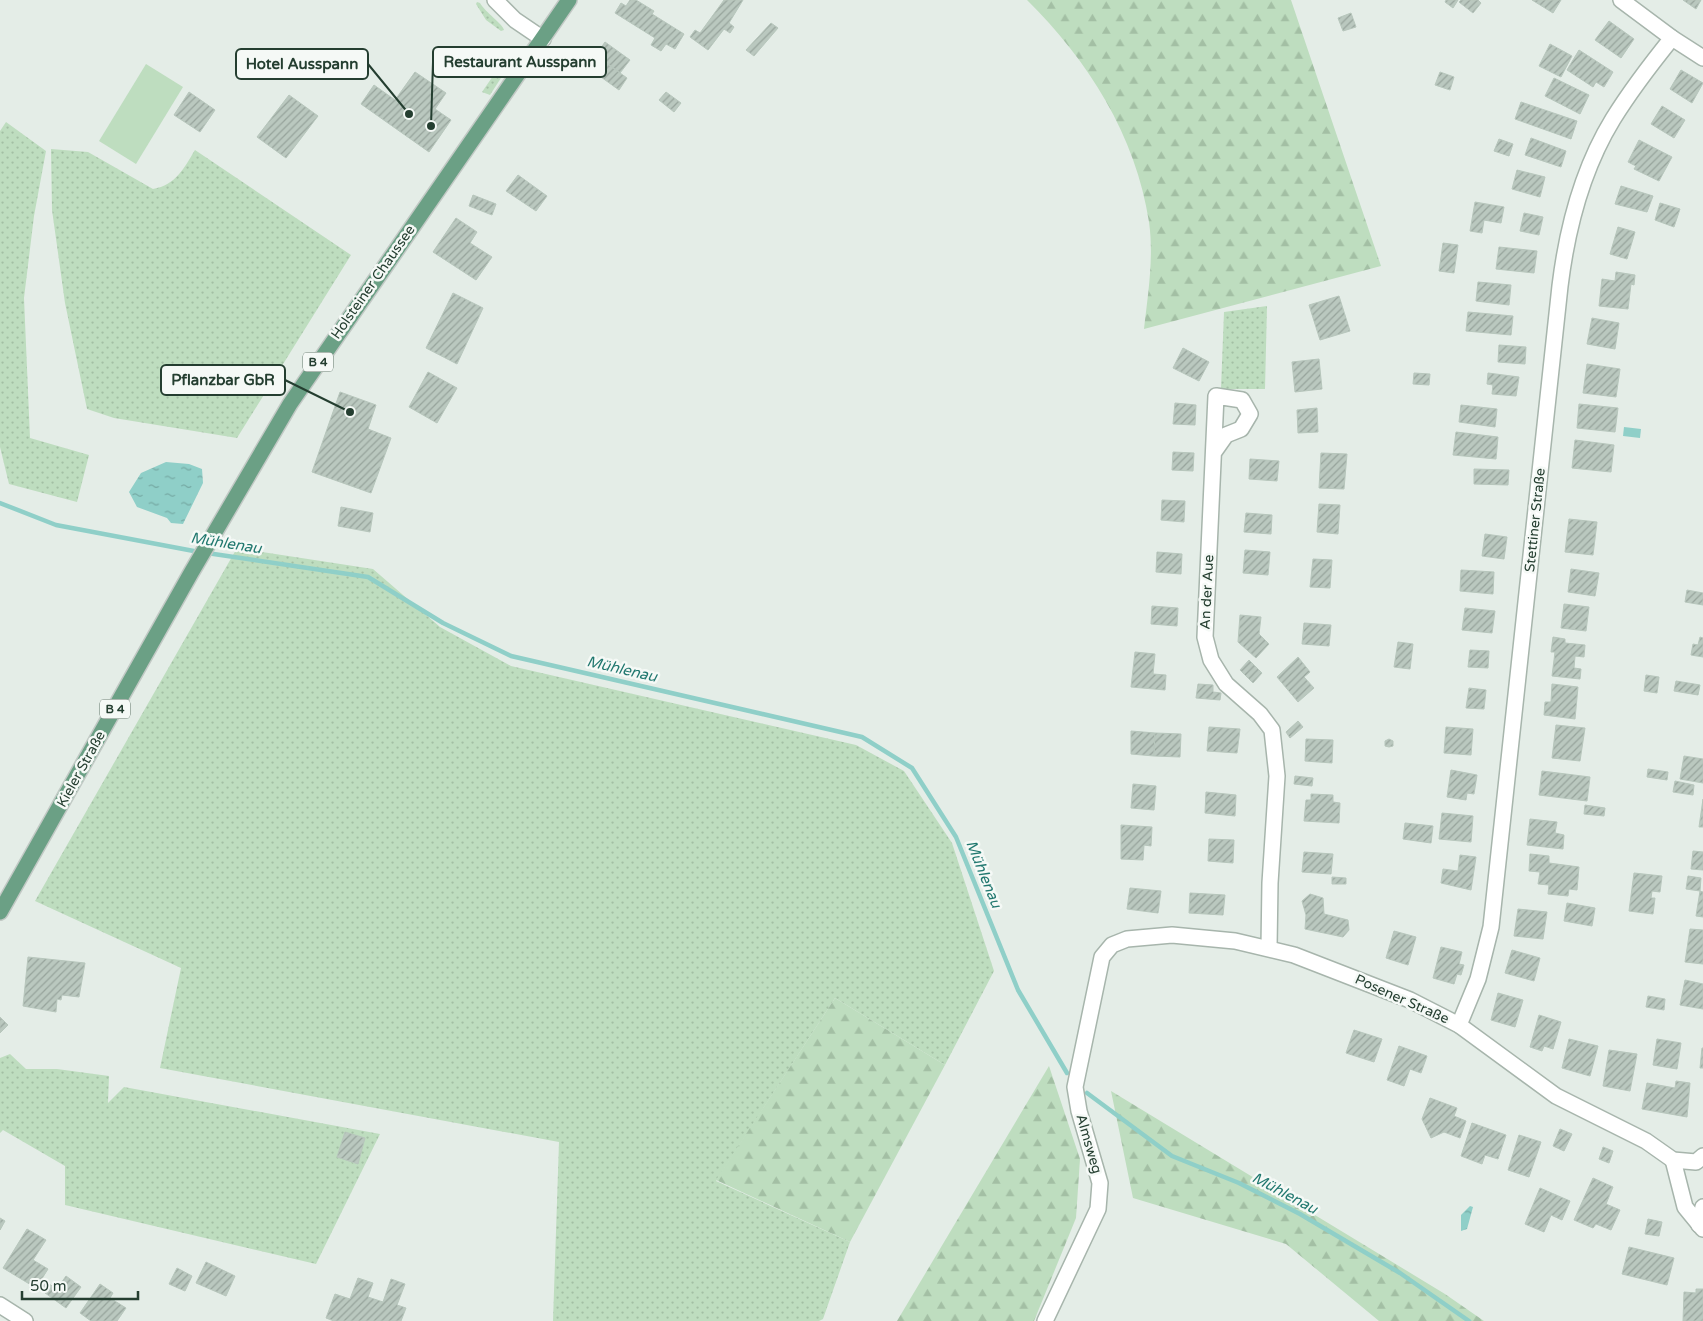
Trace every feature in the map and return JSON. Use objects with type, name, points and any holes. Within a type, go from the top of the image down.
[{"type":"main road","name":"Holsteiner Chaussee","points":[[191,573],[290,404],[569,0]]},
{"type":"main road","name":"Kieler Straße","points":[[0,912],[191,573]]},
{"type":"street","points":[[495,0],[515,20],[543,39]]},
{"type":"street","points":[[1621,0],[1672,38],[1703,58]]},
{"type":"street","name":"Stettiner Straße","points":[[1459,1025],[1478,980],[1491,927],[1559,295],[1569,230],[1587,175],[1612,120],[1635,85],[1672,38]]},
{"type":"street","name":"An der Aue","points":[[1214,452],[1204,637],[1211,660],[1226,684],[1260,714],[1272,730],[1277,776],[1270,883],[1269,947]]},
{"type":"street","name":"Posener Straße","points":[[1102,957],[1112,945],[1127,939],[1152,936],[1195,937],[1269,947],[1317,963],[1410,1000],[1459,1025],[1556,1096],[1646,1141],[1673,1160]]},
{"type":"street","name":"Almsweg","points":[[1045,1321],[1098,1209],[1100,1183],[1079,1111],[1075,1087],[1102,957]]},
{"type":"street","points":[[1701,1227],[1685,1207],[1673,1160],[1696,1162],[1703,1156]]},
{"type":"street","points":[[1701,1227],[1703,1207]]},
{"type":"street","points":[[0,1305],[25,1321]]},
{"type":"green space","points":[[1027,0],[1291,0],[1381,266],[1144,329],[1151,249],[1149,222],[1143,190],[1133,159],[1106,101],[1089,74],[1070,48]]},
{"type":"green space","points":[[477,2],[504,30],[501,31],[486,20],[476,4]]},
{"type":"green space","points":[[504,60],[512,61],[490,95],[482,92]]},
{"type":"green space","points":[[146,64],[183,87],[136,164],[99,141]]},
{"type":"green space","points":[[6,122],[46,151],[34,216],[24,298],[30,438],[89,455],[77,502],[9,484],[0,447],[0,131]]},
{"type":"green space","points":[[51,149],[88,152],[153,189],[168,184],[173,180],[183,169],[195,150],[351,255],[237,438],[114,418],[87,409],[65,303],[52,210]]},
{"type":"green space","points":[[1267,306],[1265,389],[1221,389],[1224,312]]},
{"type":"green space","points":[[237,548],[373,569],[440,627],[511,666],[856,745],[904,771],[952,843],[994,971],[945,1065],[835,998],[716,1181],[850,1242],[823,1319],[819,1321],[553,1321],[559,1142],[160,1068],[181,968],[35,901]]},
{"type":"green space","points":[[835,998],[945,1065],[850,1242],[716,1180]]},
{"type":"green space","points":[[10,1054],[26,1069],[57,1069],[109,1076],[108,1103],[124,1087],[380,1134],[316,1264],[65,1205],[65,1166],[3,1130],[0,1133],[0,1058]]},
{"type":"green space","points":[[1049,1066],[1080,1159],[1076,1218],[1034,1321],[897,1321]]},
{"type":"green space","points":[[1111,1091],[1445,1294],[1484,1321],[1379,1321],[1286,1244],[1133,1198]]},
{"type":"water","points":[[1624,427],[1641,429],[1640,438],[1623,436]]},
{"type":"water","points":[[166,462],[189,464],[202,469],[203,483],[183,524],[171,523],[167,518],[137,507],[129,492],[141,473]]},
{"type":"water","points":[[1470,1206],[1473,1207],[1467,1229],[1461,1231],[1461,1215]]},
{"type":"building","points":[[630,0],[636,0],[654,11],[652,14],[684,34],[675,49],[666,44],[661,51],[651,45],[655,38],[615,13],[621,3],[626,6]]},
{"type":"building","points":[[724,0],[743,0],[729,23],[734,27],[730,33],[724,29],[708,50],[690,37],[695,30],[700,33]]},
{"type":"building","points":[[1446,0],[1458,0],[1453,8],[1445,2]]},
{"type":"building","points":[[1461,0],[1478,0],[1481,3],[1473,13],[1459,2]]},
{"type":"building","points":[[1532,0],[1561,0],[1553,13]]},
{"type":"building","points":[[1683,0],[1701,0],[1696,9]]},
{"type":"building","points":[[1351,13],[1356,27],[1343,31],[1338,18]]},
{"type":"building","points":[[1609,21],[1634,39],[1621,58],[1595,40]]},
{"type":"building","points":[[771,23],[778,28],[754,56],[746,50]]},
{"type":"building","points":[[605,42],[630,60],[620,73],[596,55]]},
{"type":"building","points":[[1550,44],[1572,56],[1561,77],[1539,66]]},
{"type":"building","points":[[1579,50],[1613,72],[1604,87],[1596,82],[1593,87],[1567,70]]},
{"type":"building","points":[[602,60],[627,78],[619,90],[594,72]]},
{"type":"building","points":[[1681,70],[1703,83],[1692,103],[1670,89]]},
{"type":"building","points":[[415,72],[446,93],[435,109],[451,120],[429,152],[361,104],[374,85],[395,100]]},
{"type":"building","points":[[1440,72],[1454,77],[1450,90],[1435,85]]},
{"type":"building","points":[[1554,78],[1589,95],[1580,114],[1545,96]]},
{"type":"building","points":[[189,92],[215,110],[200,132],[174,115]]},
{"type":"building","points":[[666,92],[681,103],[674,112],[659,100]]},
{"type":"building","points":[[289,95],[318,116],[286,158],[257,137]]},
{"type":"building","points":[[1521,102],[1577,121],[1571,139],[1515,119]]},
{"type":"building","points":[[1662,106],[1685,120],[1674,138],[1651,124]]},
{"type":"building","points":[[1531,138],[1566,151],[1561,167],[1525,155]]},
{"type":"building","points":[[1499,139],[1513,144],[1509,156],[1494,151]]},
{"type":"building","points":[[1639,140],[1672,157],[1659,181],[1634,169],[1636,166],[1628,162]]},
{"type":"building","points":[[1517,170],[1545,177],[1540,197],[1512,189]]},
{"type":"building","points":[[518,175],[547,196],[536,211],[506,191]]},
{"type":"building","points":[[1621,186],[1653,196],[1647,212],[1615,204]]},
{"type":"building","points":[[473,195],[496,204],[492,215],[469,206]]},
{"type":"building","points":[[1475,202],[1504,207],[1501,223],[1484,220],[1482,233],[1470,231]]},
{"type":"building","points":[[1660,203],[1680,209],[1674,227],[1655,220]]},
{"type":"building","points":[[1524,213],[1543,217],[1539,235],[1520,231]]},
{"type":"building","points":[[456,218],[477,232],[470,243],[492,257],[476,280],[433,252]]},
{"type":"building","points":[[1618,227],[1635,232],[1627,259],[1610,254]]},
{"type":"building","points":[[1443,243],[1458,245],[1454,273],[1439,271]]},
{"type":"building","points":[[1499,247],[1537,251],[1534,273],[1496,269]]},
{"type":"building","points":[[1616,272],[1635,275],[1634,285],[1631,284],[1628,309],[1599,306],[1602,279],[1615,281]]},
{"type":"building","points":[[1478,282],[1511,285],[1509,305],[1476,301]]},
{"type":"building","points":[[453,293],[483,308],[457,364],[426,348]]},
{"type":"building","points":[[1339,296],[1350,331],[1320,340],[1309,305]]},
{"type":"building","points":[[1468,312],[1513,316],[1511,335],[1466,331]]},
{"type":"building","points":[[1592,318],[1619,323],[1615,349],[1587,344]]},
{"type":"building","points":[[1499,345],[1526,347],[1525,364],[1498,362]]},
{"type":"building","points":[[1183,348],[1209,362],[1199,381],[1173,368]]},
{"type":"building","points":[[1319,359],[1322,389],[1295,392],[1292,362]]},
{"type":"building","points":[[1587,364],[1620,369],[1616,397],[1583,393]]},
{"type":"building","points":[[428,372],[457,388],[437,423],[409,407]]},
{"type":"building","points":[[1414,373],[1430,374],[1429,385],[1413,384]]},
{"type":"building","points":[[1488,373],[1519,377],[1516,396],[1492,394],[1493,385],[1487,384]]},
{"type":"building","points":[[340,392],[376,405],[368,429],[391,438],[371,493],[312,472]]},
{"type":"building","points":[[1175,403],[1196,405],[1195,425],[1173,424]]},
{"type":"building","points":[[1579,404],[1618,408],[1615,432],[1577,428]]},
{"type":"building","points":[[1461,405],[1497,409],[1495,427],[1459,422]]},
{"type":"building","points":[[1317,408],[1318,432],[1298,433],[1297,410]]},
{"type":"building","points":[[1456,432],[1498,437],[1496,459],[1453,455]]},
{"type":"building","points":[[1575,440],[1614,445],[1611,472],[1572,468]]},
{"type":"building","points":[[1173,452],[1194,453],[1193,471],[1172,470]]},
{"type":"building","points":[[1321,453],[1347,454],[1344,489],[1319,488]]},
{"type":"building","points":[[1250,459],[1279,461],[1277,481],[1249,479]]},
{"type":"building","points":[[1474,469],[1509,470],[1508,485],[1474,484]]},
{"type":"building","points":[[1162,500],[1185,501],[1184,522],[1161,520]]},
{"type":"building","points":[[1319,504],[1340,505],[1338,534],[1317,532]]},
{"type":"building","points":[[341,507],[373,513],[370,532],[338,526]]},
{"type":"building","points":[[1246,513],[1272,515],[1271,534],[1244,532]]},
{"type":"building","points":[[1569,519],[1597,522],[1593,555],[1565,552]]},
{"type":"building","points":[[1485,534],[1507,537],[1504,559],[1482,556]]},
{"type":"building","points":[[1245,550],[1270,552],[1268,575],[1243,573]]},
{"type":"building","points":[[1157,552],[1182,554],[1181,574],[1156,572]]},
{"type":"building","points":[[1313,559],[1332,560],[1330,588],[1310,587]]},
{"type":"building","points":[[1571,569],[1599,573],[1595,596],[1568,592]]},
{"type":"building","points":[[1461,570],[1494,572],[1493,594],[1460,591]]},
{"type":"building","points":[[1687,590],[1703,593],[1703,605],[1685,602]]},
{"type":"building","points":[[1564,604],[1589,607],[1586,631],[1561,628]]},
{"type":"building","points":[[1152,606],[1178,608],[1177,626],[1151,624]]},
{"type":"building","points":[[1465,608],[1495,611],[1492,633],[1462,630]]},
{"type":"building","points":[[1240,615],[1261,617],[1259,634],[1269,644],[1256,658],[1238,642]]},
{"type":"building","points":[[1304,623],[1331,625],[1329,646],[1302,644]]},
{"type":"building","points":[[1553,637],[1565,639],[1565,643],[1585,645],[1584,657],[1575,656],[1574,668],[1581,669],[1580,679],[1552,676],[1555,652],[1551,652]]},
{"type":"building","points":[[1700,637],[1703,638],[1703,657],[1691,655],[1693,644],[1698,645]]},
{"type":"building","points":[[1398,642],[1413,644],[1410,669],[1394,667]]},
{"type":"building","points":[[1470,650],[1489,651],[1488,668],[1468,667]]},
{"type":"building","points":[[1135,652],[1155,654],[1153,674],[1166,675],[1165,690],[1131,687]]},
{"type":"building","points":[[1298,657],[1310,672],[1304,677],[1314,688],[1298,702],[1277,677]]},
{"type":"building","points":[[1249,660],[1262,673],[1253,683],[1240,670]]},
{"type":"building","points":[[1646,675],[1659,677],[1657,693],[1644,691]]},
{"type":"building","points":[[1676,681],[1700,685],[1698,695],[1674,691]]},
{"type":"building","points":[[1198,684],[1213,685],[1213,692],[1221,693],[1220,700],[1196,698]]},
{"type":"building","points":[[1552,684],[1578,687],[1575,719],[1544,715],[1545,702],[1551,702]]},
{"type":"building","points":[[1469,688],[1486,690],[1484,709],[1466,708]]},
{"type":"building","points":[[1298,721],[1303,727],[1290,738],[1286,732]]},
{"type":"building","points":[[1556,725],[1585,728],[1580,761],[1552,758]]},
{"type":"building","points":[[1209,727],[1240,729],[1237,753],[1207,751]]},
{"type":"building","points":[[1446,727],[1473,729],[1471,755],[1444,753]]},
{"type":"building","points":[[1131,731],[1155,733],[1154,756],[1131,754]]},
{"type":"building","points":[[1155,733],[1181,734],[1180,757],[1154,756]]},
{"type":"building","points":[[1306,739],[1333,740],[1332,763],[1305,761]]},
{"type":"building","points":[[1389,739],[1393,741],[1393,746],[1385,746],[1385,741]]},
{"type":"building","points":[[1684,756],[1703,759],[1703,783],[1680,779]]},
{"type":"building","points":[[1648,769],[1668,772],[1667,780],[1647,777]]},
{"type":"building","points":[[1451,770],[1477,775],[1474,794],[1467,793],[1466,800],[1447,797]]},
{"type":"building","points":[[1542,771],[1590,777],[1587,801],[1539,795]]},
{"type":"building","points":[[1295,776],[1313,778],[1312,786],[1294,784]]},
{"type":"building","points":[[1675,781],[1694,785],[1693,795],[1673,792]]},
{"type":"building","points":[[1133,784],[1156,786],[1154,810],[1131,808]]},
{"type":"building","points":[[1206,792],[1236,795],[1235,816],[1205,813]]},
{"type":"building","points":[[1311,794],[1333,795],[1333,802],[1340,803],[1339,823],[1304,821],[1306,800],[1311,800]]},
{"type":"building","points":[[1703,799],[1703,827],[1699,827]]},
{"type":"building","points":[[1585,805],[1605,808],[1604,816],[1584,814]]},
{"type":"building","points":[[1442,813],[1473,816],[1471,842],[1439,839]]},
{"type":"building","points":[[1530,819],[1557,822],[1555,833],[1564,835],[1563,849],[1527,845]]},
{"type":"building","points":[[1405,823],[1433,826],[1431,843],[1403,839]]},
{"type":"building","points":[[1121,825],[1152,827],[1151,846],[1144,845],[1143,860],[1121,859]]},
{"type":"building","points":[[1209,839],[1234,840],[1233,863],[1208,861]]},
{"type":"building","points":[[1693,851],[1703,852],[1703,870],[1691,869]]},
{"type":"building","points":[[1304,852],[1333,854],[1331,874],[1302,872]]},
{"type":"building","points":[[1530,854],[1549,856],[1549,863],[1579,867],[1577,890],[1569,889],[1568,896],[1548,894],[1549,885],[1538,884],[1540,872],[1529,871]]},
{"type":"building","points":[[1460,855],[1476,857],[1471,890],[1441,883],[1443,869],[1458,871]]},
{"type":"building","points":[[1634,873],[1662,876],[1660,892],[1652,891],[1651,898],[1655,898],[1653,914],[1629,911]]},
{"type":"building","points":[[1688,876],[1701,878],[1700,891],[1686,889]]},
{"type":"building","points":[[1332,877],[1346,878],[1346,884],[1332,884]]},
{"type":"building","points":[[1130,888],[1161,891],[1158,913],[1127,909]]},
{"type":"building","points":[[1700,891],[1703,892],[1703,917],[1696,916]]},
{"type":"building","points":[[1190,893],[1225,895],[1223,915],[1189,913]]},
{"type":"building","points":[[1310,894],[1323,898],[1324,914],[1348,920],[1349,930],[1343,937],[1305,929],[1306,915],[1302,901]]},
{"type":"building","points":[[1567,903],[1595,908],[1592,926],[1564,921]]},
{"type":"building","points":[[1518,909],[1547,912],[1543,939],[1514,936]]},
{"type":"building","points":[[1690,929],[1703,930],[1703,964],[1685,962]]},
{"type":"building","points":[[1394,931],[1416,937],[1408,965],[1386,958]]},
{"type":"building","points":[[1441,947],[1462,952],[1459,964],[1464,965],[1461,975],[1457,974],[1454,984],[1433,978]]},
{"type":"building","points":[[1512,950],[1540,958],[1534,981],[1505,973]]},
{"type":"building","points":[[28,957],[85,963],[79,997],[62,995],[61,1000],[57,999],[56,1012],[23,1006]]},
{"type":"building","points":[[1685,980],[1703,984],[1703,1009],[1680,1005]]},
{"type":"building","points":[[1498,993],[1523,1000],[1515,1027],[1491,1020]]},
{"type":"building","points":[[1648,996],[1665,999],[1664,1010],[1646,1007]]},
{"type":"building","points":[[1539,1015],[1561,1022],[1553,1049],[1544,1046],[1542,1051],[1530,1047]]},
{"type":"building","points":[[0,1017],[8,1025],[0,1033]]},
{"type":"building","points":[[1354,1030],[1382,1039],[1374,1062],[1346,1053]]},
{"type":"building","points":[[1569,1039],[1598,1046],[1590,1076],[1562,1068]]},
{"type":"building","points":[[1657,1039],[1681,1043],[1677,1069],[1653,1065]]},
{"type":"building","points":[[1399,1046],[1427,1056],[1421,1073],[1410,1069],[1404,1086],[1387,1080]]},
{"type":"building","points":[[1702,1048],[1703,1068],[1700,1068]]},
{"type":"building","points":[[1609,1050],[1637,1054],[1630,1091],[1603,1086]]},
{"type":"building","points":[[1676,1081],[1690,1083],[1687,1117],[1642,1109],[1647,1083],[1675,1088]]},
{"type":"building","points":[[1430,1098],[1457,1108],[1454,1116],[1466,1121],[1460,1138],[1444,1132],[1431,1138],[1422,1119]]},
{"type":"building","points":[[1472,1123],[1506,1135],[1498,1159],[1485,1155],[1482,1164],[1461,1156]]},
{"type":"building","points":[[1560,1129],[1572,1134],[1564,1151],[1553,1146]]},
{"type":"building","points":[[345,1132],[365,1138],[358,1164],[337,1157]]},
{"type":"building","points":[[1519,1135],[1541,1142],[1529,1177],[1508,1170]]},
{"type":"building","points":[[1603,1147],[1613,1151],[1609,1163],[1599,1159]]},
{"type":"building","points":[[1593,1178],[1613,1187],[1606,1204],[1620,1210],[1611,1230],[1596,1224],[1593,1228],[1574,1220]]},
{"type":"building","points":[[1540,1188],[1570,1201],[1562,1220],[1551,1215],[1544,1232],[1525,1224]]},
{"type":"building","points":[[0,1218],[5,1221],[0,1230]]},
{"type":"building","points":[[1648,1219],[1662,1222],[1659,1236],[1645,1234]]},
{"type":"building","points":[[27,1229],[46,1240],[33,1260],[48,1269],[36,1288],[3,1268]]},
{"type":"building","points":[[1629,1247],[1674,1258],[1667,1285],[1622,1274]]},
{"type":"building","points":[[206,1262],[235,1276],[226,1296],[196,1283]]},
{"type":"building","points":[[177,1268],[192,1276],[185,1291],[169,1284]]},
{"type":"building","points":[[66,1276],[81,1287],[66,1308],[41,1290],[46,1282],[57,1289]]},
{"type":"building","points":[[358,1278],[373,1283],[368,1297],[383,1302],[391,1279],[405,1284],[397,1305],[406,1308],[401,1321],[334,1321],[326,1318],[335,1294],[350,1299]]},
{"type":"building","points":[[100,1284],[113,1293],[110,1298],[126,1308],[117,1321],[91,1321],[80,1313]]},
{"type":"building","points":[[1696,1289],[1703,1289],[1703,1321],[1683,1321],[1684,1292],[1696,1293]]},
{"type":"waterway","name":"Mühlenau","points":[[0,503],[56,525],[199,552]]},
{"type":"waterway","name":"Mühlenau","points":[[207,553],[368,577],[443,623],[511,656],[862,737],[912,768],[956,837],[1018,990],[1067,1073]]},
{"type":"waterway","name":"Mühlenau","points":[[1087,1093],[1172,1156],[1239,1183],[1300,1214],[1400,1273],[1469,1321]]},
{"type":"place","name":"Hotel Ausspann","points":[[409,114]]},
{"type":"place","name":"Restaurant Ausspann","points":[[431,126]]},
{"type":"place","name":"Pflanzbar GbR","points":[[350,412]]}]
